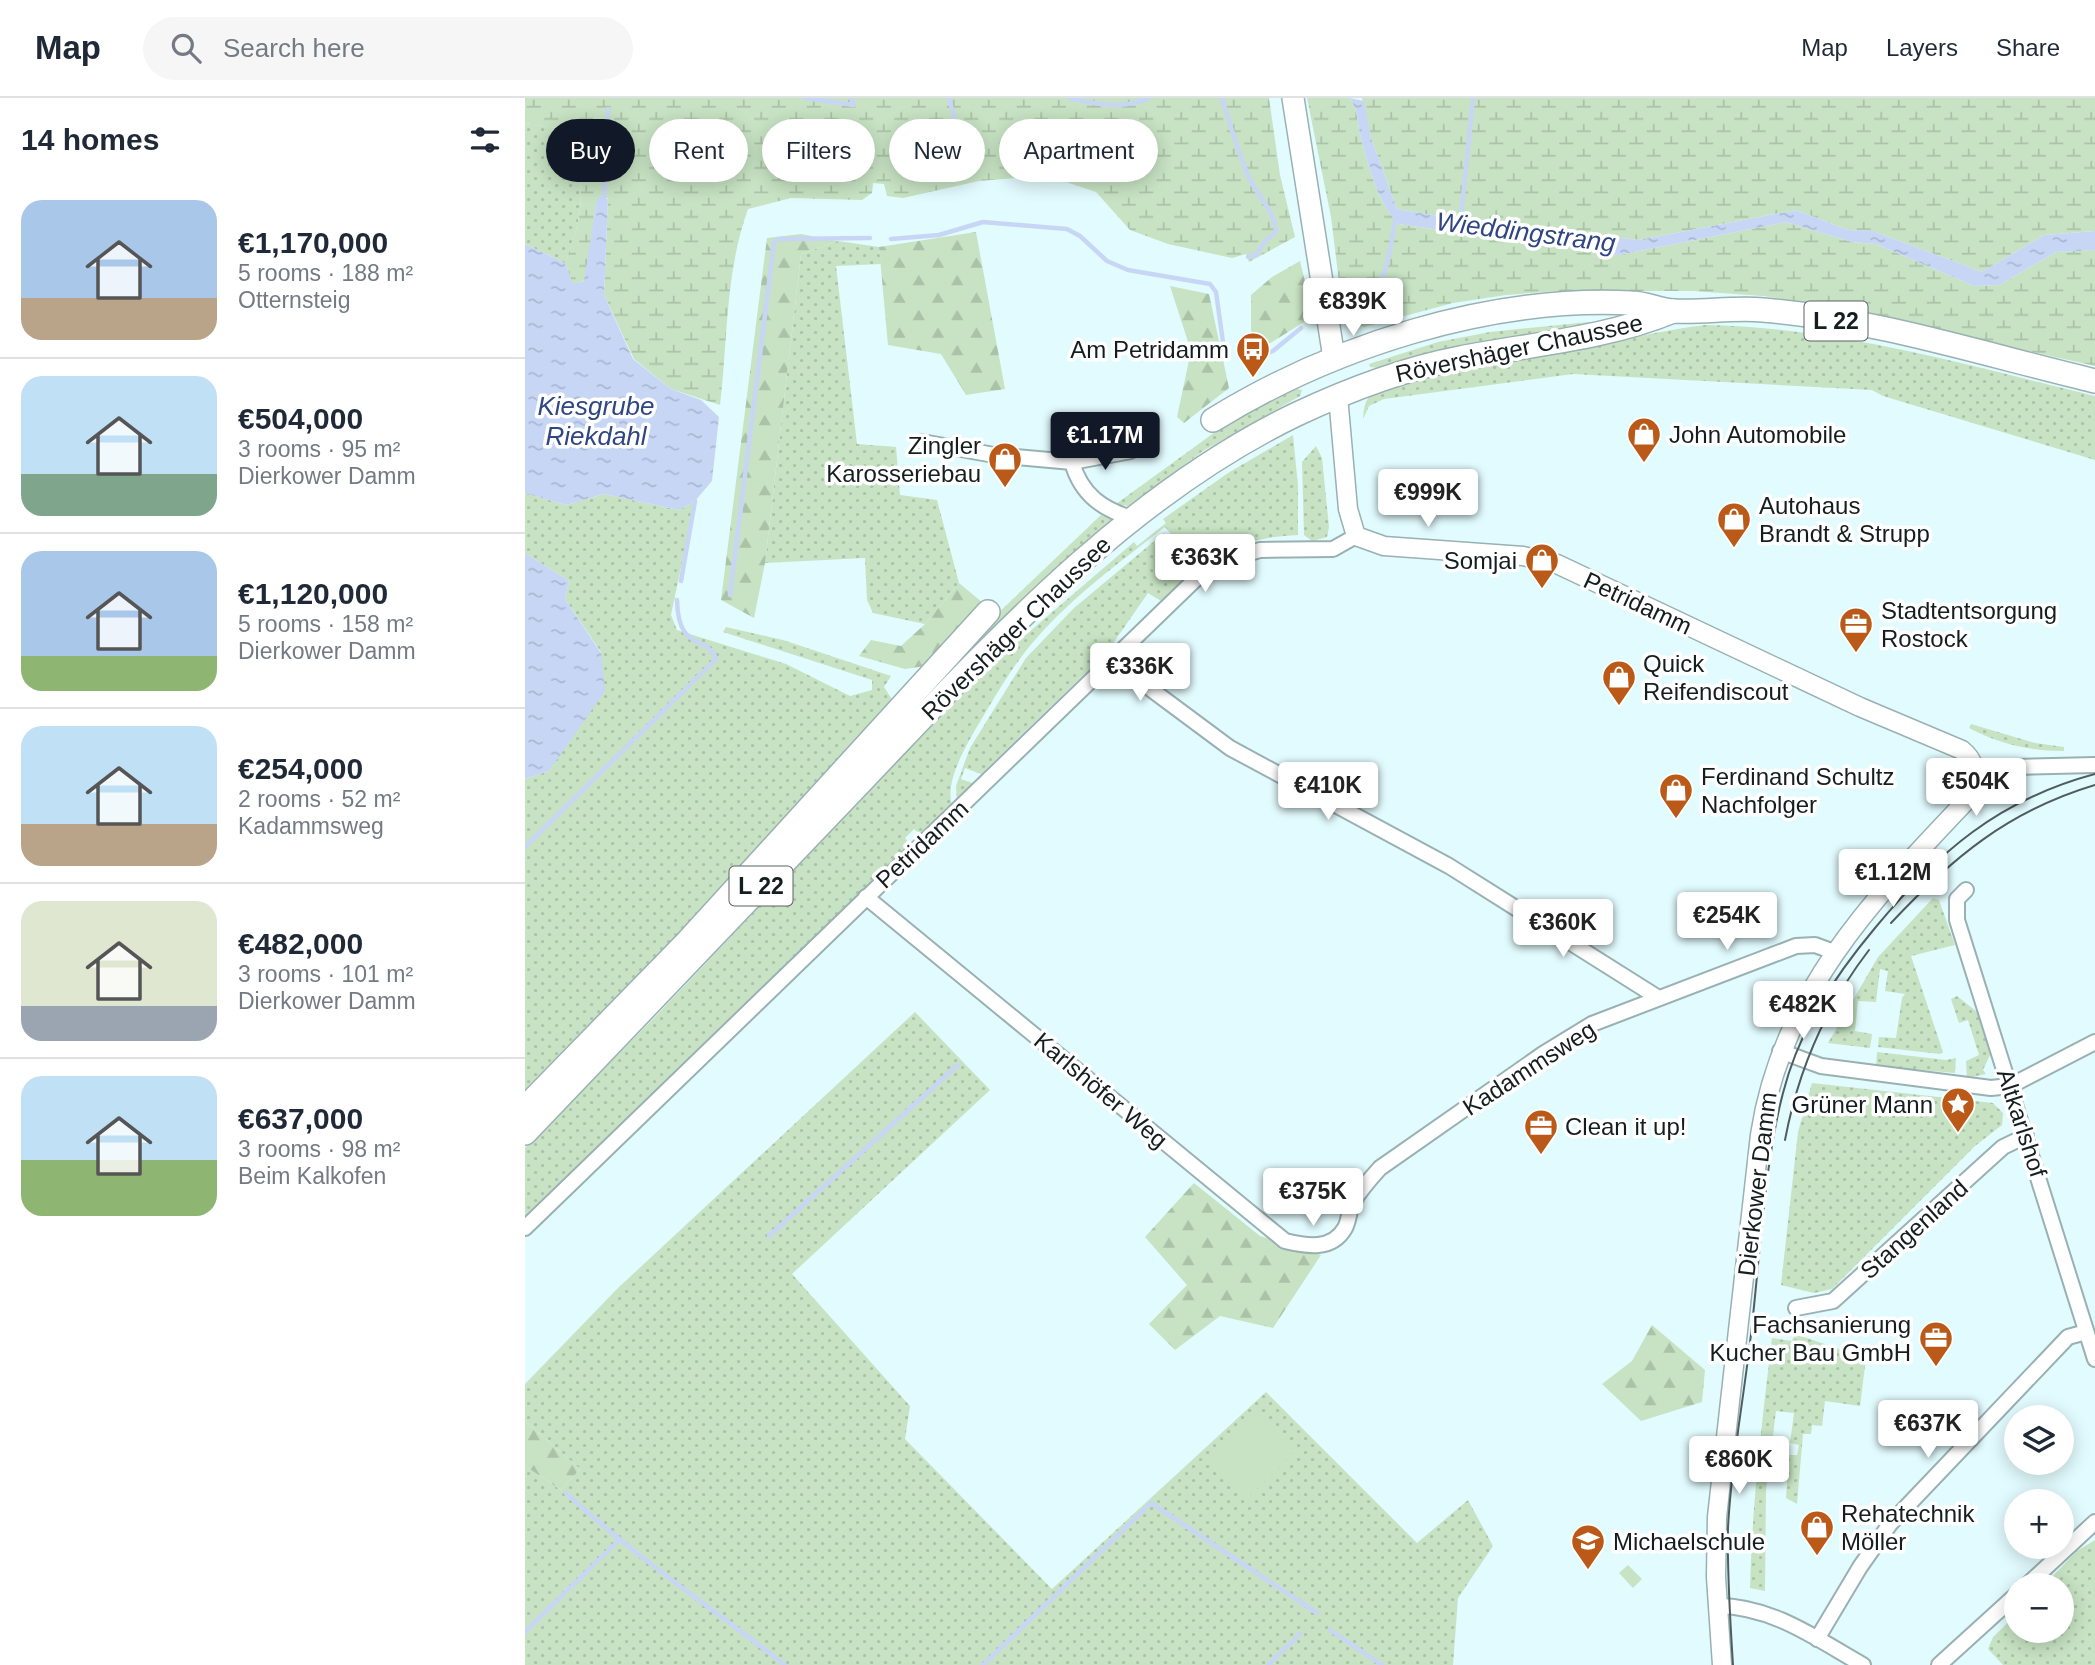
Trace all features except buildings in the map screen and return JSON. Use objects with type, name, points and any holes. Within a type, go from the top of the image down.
[{"type":"main road","points":[[1293,98],[1338,396]]},
{"type":"main road","name":"Rövershäger Chaussee","points":[[1213,420],[1289,377],[1334,358],[1432,326],[1517,310],[1633,303],[1673,311],[1763,310],[1819,318],[2095,381]]},
{"type":"main road","name":"Rövershäger Chaussee","points":[[525,1133],[941,698],[1059,584],[1135,519],[1231,451],[1338,396],[1382,379],[1433,365],[1632,328],[1673,311]]},
{"type":"main road","name":"Rövershäger Chaussee","points":[[525,1108],[687,942],[988,612]]},
{"type":"street","points":[[1338,396],[1348,509],[1356,536]]},
{"type":"street","points":[[922,442],[994,455],[1072,462],[1131,451]]},
{"type":"street","points":[[1072,462],[1085,492],[1100,504],[1135,519]]},
{"type":"street","name":"Petridamm","points":[[525,1228],[608,1151],[1188,586],[1214,566],[1260,550],[1333,548],[1356,536],[1384,546],[1524,556],[1557,564],[1872,712],[1962,750],[1972,758],[1975,768]]},
{"type":"street","points":[[1117,655],[1152,690],[1230,748],[1449,866],[1487,892],[1664,994]]},
{"type":"street","points":[[1975,768],[2095,765]]},
{"type":"street","name":"Dierkower Damm","points":[[1722,1665],[1717,1517],[1767,1091],[1780,1051],[1806,997],[1834,953],[1873,903],[1965,802],[1975,783],[1975,768]]},
{"type":"street","name":"Altkarlshof","points":[[1966,890],[1958,899],[1957,920],[2026,1136],[2088,1311],[2086,1332],[2095,1359]]},
{"type":"street","name":"Karlshöfer Weg","points":[[866,897],[1285,1241],[1308,1246],[1330,1243],[1345,1229]]},
{"type":"street","name":"Kadammsweg","points":[[1345,1229],[1352,1205],[1366,1182],[1380,1168],[1560,1043],[1592,1024],[1664,994],[1801,945],[1825,947],[1834,953]]},
{"type":"street","points":[[1780,1051],[1821,1066],[1991,1088],[2010,1086],[2095,1042]]},
{"type":"street","name":"Stangenland","points":[[1796,1308],[1833,1301],[2003,1147],[2026,1136]]},
{"type":"street","points":[[1817,1639],[1860,1567],[1891,1524],[2068,1337],[2086,1332]]},
{"type":"street","points":[[2041,1573],[2095,1522]]},
{"type":"street","points":[[1718,1606],[1755,1609],[1863,1665]]},
{"type":"street","points":[[1939,1665],[2004,1606]]},
{"type":"green space","points":[[525,98],[1269,98],[1280,175],[1295,237],[1249,262],[1246,254],[1232,258],[1168,244],[1130,230],[1096,192],[1066,182],[1158,182],[1158,119],[999,119],[999,179],[985,181],[985,119],[889,119],[889,182],[975,182],[903,198],[887,196],[884,184],[873,183],[872,193],[862,200],[791,198],[748,209],[731,281],[720,405],[671,389],[634,359],[604,295],[608,198],[597,199],[585,280],[573,285],[565,263],[580,211],[580,182],[635,182],[635,119],[546,119],[546,126],[525,123]]},
{"type":"green space","points":[[1307,98],[1350,98],[1353,102],[1374,182],[1384,204],[1398,224],[1619,255],[1786,222],[1852,242],[1876,244],[1974,286],[1999,285],[2056,252],[2095,250],[2095,366],[1819,304],[1763,296],[1693,291],[1557,291],[1506,295],[1453,303],[1364,327],[1352,321],[1341,298],[1331,217]]},
{"type":"green space","points":[[1362,98],[2095,98],[2095,231],[2044,235],[1982,272],[1873,231],[1848,230],[1796,210],[1639,240],[1467,221],[1397,209],[1371,138]]},
{"type":"green space","points":[[525,123],[546,126],[546,182],[580,182],[581,197],[577,226],[565,263],[525,244]]},
{"type":"green space","points":[[976,232],[1005,389],[966,395],[941,354],[888,345],[879,247]]},
{"type":"green space","points":[[801,234],[838,241],[801,254],[765,563],[754,618],[721,600],[767,238]]},
{"type":"green space","points":[[838,241],[879,247],[881,264],[836,266],[857,444],[896,447],[900,495],[937,500],[959,583],[925,624],[873,613],[867,600],[865,558],[765,563],[801,254]]},
{"type":"green space","points":[[1300,261],[1307,290],[1309,319],[1251,355],[1251,295],[1272,277]]},
{"type":"green space","points":[[1170,286],[1209,294],[1229,388],[1184,423],[1177,417],[1191,351]]},
{"type":"green space","points":[[1588,322],[1602,323],[1386,369],[1370,367],[1369,364],[1438,342],[1490,332]]},
{"type":"green space","points":[[1705,325],[1755,327],[1853,340],[1950,360],[2095,396],[2095,460],[1883,396],[1872,390],[1573,374],[1384,399],[1369,406],[1363,419],[1366,402],[1372,394],[1409,377],[1461,366],[1558,353]]},
{"type":"green space","points":[[1293,388],[1302,390],[1300,396],[1203,451],[1128,506],[1116,504],[1233,419]]},
{"type":"green space","points":[[1293,435],[1298,486],[1298,535],[1245,543],[1198,567],[1165,527],[1081,595],[1035,640],[996,695],[953,776],[952,805],[920,834],[914,829],[905,838],[910,844],[525,1216],[525,1148],[653,1019],[978,676],[1134,542],[1137,546],[1166,523],[1163,519],[1228,473]]},
{"type":"green space","points":[[1316,446],[1322,458],[1329,527],[1327,537],[1312,541],[1304,535],[1302,462]]},
{"type":"green space","points":[[525,493],[566,505],[604,494],[679,510],[695,501],[671,615],[677,630],[786,664],[850,696],[872,690],[872,680],[723,632],[726,627],[783,640],[891,676],[884,687],[893,701],[786,821],[525,1100],[525,779],[549,771],[601,652],[565,599],[569,581],[525,553]]},
{"type":"green space","points":[[1101,515],[1112,520],[1112,523],[525,1117],[993,618]]},
{"type":"green space","points":[[1164,533],[1194,571],[1161,601],[1148,593],[1107,652],[981,774],[965,768],[961,779],[975,784],[957,801],[956,786],[970,748],[1026,658],[1074,608]]},
{"type":"green space","points":[[959,583],[983,603],[925,666],[905,669],[859,656],[871,640],[901,646],[925,624]]},
{"type":"green space","points":[[1971,724],[2035,743],[2064,747],[2064,751],[2039,750],[2003,742],[1969,728]]},
{"type":"green space","points":[[1933,898],[1939,900],[1955,945],[1911,956],[1943,1052],[1940,1054],[1878,1047],[1879,1037],[1896,1038],[1902,998],[1905,994],[1885,991],[1888,971],[1880,969],[1876,1002],[1858,1001],[1855,1031],[1872,1034],[1870,1048],[1828,1043],[1878,957]]},
{"type":"green space","points":[[1957,996],[1981,1015],[1994,1054],[1990,1055],[1983,1070],[1986,1074],[1967,1078],[1966,1061],[1979,1055],[1968,1020],[1959,1023],[1951,999]]},
{"type":"green space","points":[[915,1012],[990,1090],[792,1274],[910,1406],[905,1439],[1052,1589],[1266,1392],[1417,1543],[1468,1500],[1493,1546],[1458,1598],[1453,1665],[525,1665],[525,1466],[561,1490],[580,1469],[525,1421],[525,1384],[618,1288]]},
{"type":"green space","points":[[1877,1052],[1946,1060],[1956,1058],[1955,1073],[1876,1066]]},
{"type":"green space","points":[[1812,1083],[1993,1103],[2003,1113],[2002,1125],[1975,1146],[1832,1289],[1814,1293],[1781,1285],[1798,1132]]},
{"type":"green space","points":[[1194,1183],[1260,1236],[1321,1255],[1273,1328],[1220,1316],[1175,1350],[1149,1324],[1187,1285],[1145,1237]]},
{"type":"green space","points":[[1652,1325],[1705,1370],[1702,1402],[1641,1421],[1602,1384],[1632,1361]]},
{"type":"green space","points":[[1795,1334],[1866,1358],[1860,1406],[1825,1401],[1822,1426],[1812,1425],[1811,1434],[1803,1434],[1797,1504],[1786,1498],[1789,1455],[1797,1455],[1799,1445],[1790,1443],[1794,1413],[1776,1411],[1766,1490],[1765,1591],[1750,1588],[1755,1494],[1772,1338],[1792,1341]]},
{"type":"green space","points":[[1259,1409],[1298,1448],[1246,1500],[1207,1461]]},
{"type":"green space","points":[[525,1421],[580,1469],[561,1490],[525,1466]]},
{"type":"green space","points":[[2095,1540],[2095,1665],[2003,1665],[1988,1649],[1993,1637],[2004,1626],[2004,1643],[2074,1643],[2074,1573],[2056,1573],[2069,1559],[2074,1559],[2077,1551]]},
{"type":"green space","points":[[1628,1565],[1642,1579],[1633,1588],[1619,1573]]},
{"type":"water","name":"Wieddingstrang","points":[[1350,98],[1364,101],[1371,138],[1397,209],[1467,221],[1639,240],[1796,210],[1848,230],[1873,231],[1982,272],[2044,235],[2095,231],[2095,250],[2056,252],[1999,285],[1974,286],[1876,244],[1852,242],[1786,222],[1619,255],[1398,224],[1384,204],[1374,182],[1356,111]]},
{"type":"water","name":"Kiesgrube Riekdahl","points":[[597,198],[608,199],[604,295],[633,359],[671,389],[701,400],[719,417],[712,481],[695,501],[679,510],[604,494],[566,505],[525,493],[525,244],[565,263],[573,284],[584,281]]},
{"type":"water","points":[[525,553],[569,581],[565,599],[601,653],[605,691],[549,771],[525,779]]},
{"type":"waterway","points":[[805,98],[854,105],[851,98]]},
{"type":"waterway","points":[[949,98],[954,119]]},
{"type":"waterway","points":[[1069,98],[1119,105],[1149,98]]},
{"type":"waterway","points":[[1222,98],[1249,178],[1275,224],[1276,232],[1265,241],[1256,255],[1248,257]]},
{"type":"waterway","name":"Wieddingstrang","points":[[1460,226],[1473,98]]},
{"type":"waterway","points":[[604,197],[608,109]]},
{"type":"waterway","points":[[1352,306],[1364,300],[1380,281],[1389,257],[1396,216]]},
{"type":"waterway","points":[[891,239],[939,235],[983,222],[1067,229],[1080,236],[1107,261],[1128,270],[1210,284],[1216,292],[1223,342]]},
{"type":"waterway","points":[[730,595],[774,243],[778,239],[870,238]]},
{"type":"waterway","points":[[1253,359],[1273,351],[1301,328]]},
{"type":"waterway","points":[[681,581],[695,501]]},
{"type":"waterway","points":[[525,847],[716,659],[711,651],[693,640],[682,628],[677,600]]},
{"type":"waterway","points":[[769,1236],[958,1065]]},
{"type":"waterway","points":[[566,1493],[646,1560],[785,1665]]},
{"type":"waterway","points":[[983,1665],[1151,1503],[1317,1613]]},
{"type":"waterway","points":[[525,1632],[618,1541]]},
{"type":"waterway","points":[[1330,1630],[1382,1665]]},
{"type":"waterway","points":[[1268,1665],[1300,1634]]},
{"type":"tram line","points":[[1733,1665],[1728,1545],[1732,1479],[1771,1150],[1783,1093],[1798,1048],[1832,985],[1860,947],[1922,876],[1972,832],[1999,814],[2060,785],[2095,774]]},
{"type":"tram line","points":[[1891,923],[1936,878],[1983,839],[2035,808],[2095,785]]},
{"type":"tram line","points":[[1785,1140],[1798,1089],[1816,1040],[1840,994],[1869,950]]},
{"type":"place","name":"Am Petridamm","points":[[1253,379]]},
{"type":"place","name":"John Automobile","points":[[1644,464]]},
{"type":"place","name":"Zingler Karosseriebau","points":[[1005,489]]},
{"type":"place","name":"Autohaus Brandt & Strupp","points":[[1734,549]]},
{"type":"place","name":"Somjai","points":[[1542,590]]},
{"type":"place","name":"Stadtentsorgung Rostock","points":[[1856,654]]},
{"type":"place","name":"Quick Reifendiscout","points":[[1619,707]]},
{"type":"place","name":"Ferdinand Schultz Nachfolger","points":[[1676,820]]},
{"type":"place","name":"Grüner Mann","points":[[1958,1134]]},
{"type":"place","name":"Clean it up!","points":[[1541,1156]]},
{"type":"place","name":"Fachsanierung Kucher Bau GmbH","points":[[1936,1368]]},
{"type":"place","name":"Rehatechnik Möller","points":[[1817,1557]]},
{"type":"place","name":"Michaelschule","points":[[1588,1571]]}]
